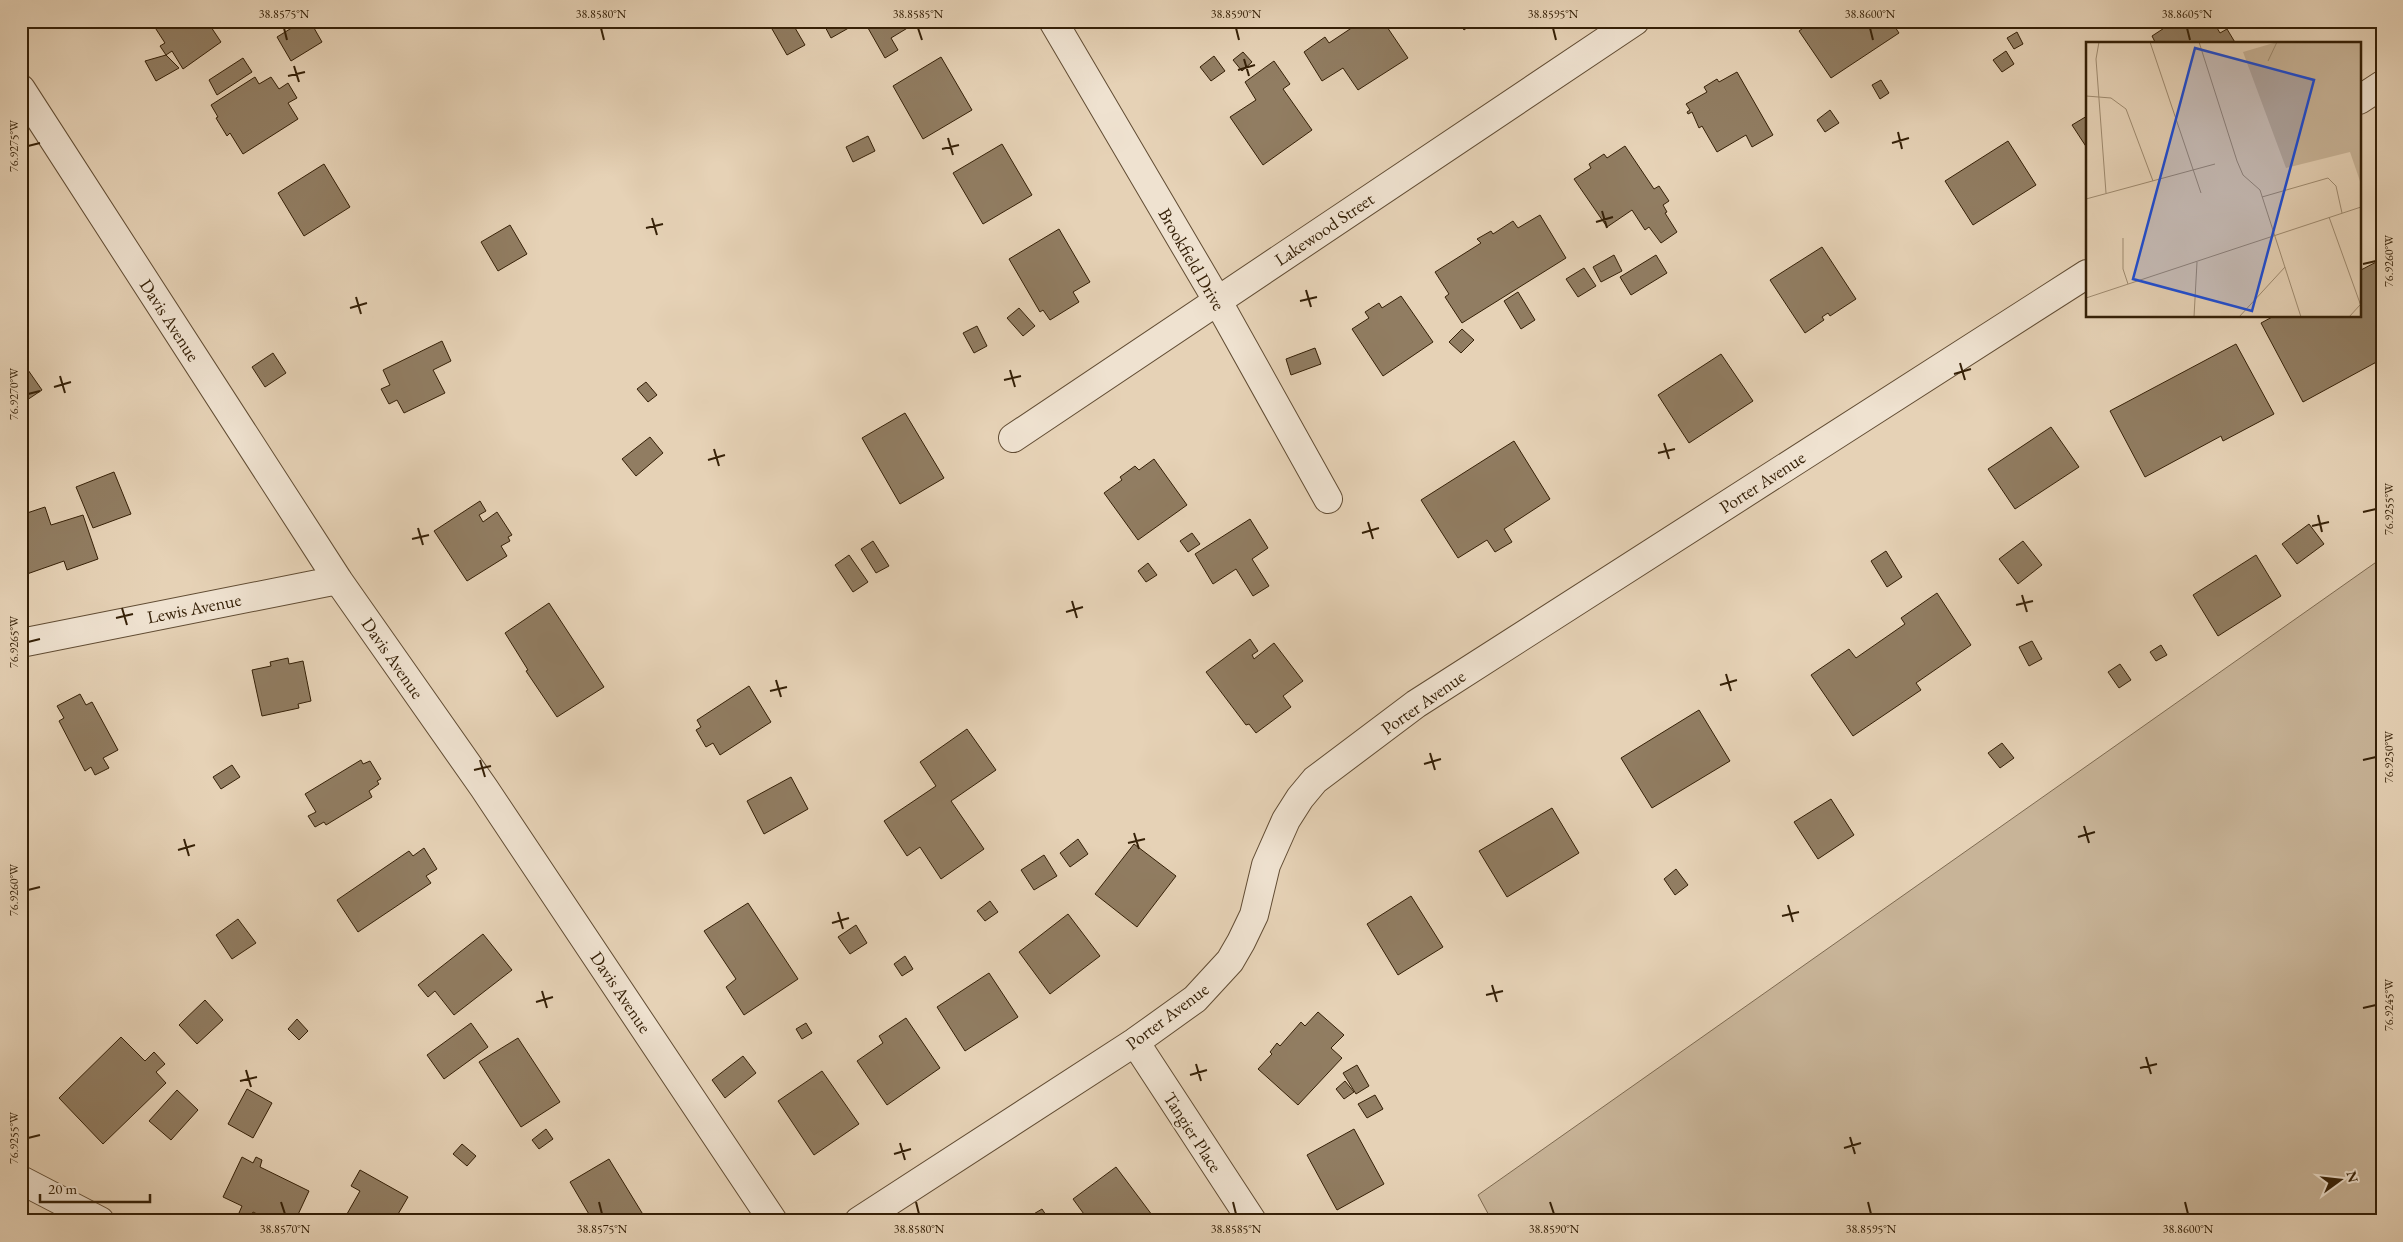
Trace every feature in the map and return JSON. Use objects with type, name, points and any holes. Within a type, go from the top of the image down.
[{"type":"street","name":"Brookfield Drive","points":[[1053,21],[1217,300],[1328,499]]},
{"type":"street","name":"Lakewood Street","points":[[1013,438],[1635,21]]},
{"type":"street","points":[[2360,99],[2382,85]]},
{"type":"street","name":"Davis Avenue","points":[[21,89],[338,580],[484,788],[773,1221]]},
{"type":"street","name":"Porter Avenue","points":[[858,1221],[1135,1042],[1195,999],[1230,961],[1254,914],[1266,865],[1286,820],[1300,798],[1315,780],[1416,704],[2086,275]]},
{"type":"street","name":"Lewis Avenue","points":[[21,643],[338,580]]},
{"type":"street","name":"Tangier Place","points":[[1135,1042],[1252,1221]]},
{"type":"street","points":[[21,1180],[100,1221]]},
{"type":"shaded area","points":[[2382,558],[2382,1221],[1492,1221],[1478,1195]]},
{"type":"building","points":[[161,21],[207,21],[221,42],[183,69],[172,51],[166,55],[160,46],[165,43],[154,26]]},
{"type":"building","points":[[303,21],[310,21],[322,42],[291,61],[277,37]]},
{"type":"building","points":[[334,21],[348,21],[338,27]]},
{"type":"building","points":[[791,21],[805,45],[787,55],[768,22]]},
{"type":"building","points":[[822,21],[861,21],[831,38]]},
{"type":"building","points":[[864,21],[919,21],[891,38],[898,50],[885,58]]},
{"type":"building","points":[[1362,21],[1383,21],[1408,58],[1358,90],[1343,68],[1322,81],[1304,52],[1325,37],[1329,43]]},
{"type":"building","points":[[1458,21],[1476,21],[1464,30]]},
{"type":"building","points":[[1813,21],[1891,21],[1899,33],[1831,78],[1799,31]]},
{"type":"building","points":[[2175,21],[2213,21],[2220,33],[2227,29],[2235,42],[2155,42],[2152,36]]},
{"type":"building","points":[[2017,32],[2023,44],[2014,49],[2007,38]]},
{"type":"building","points":[[2006,51],[2014,64],[2002,72],[1993,60]]},
{"type":"building","points":[[1243,52],[1252,62],[1242,71],[1233,60]]},
{"type":"building","points":[[166,55],[179,68],[156,81],[145,61]]},
{"type":"building","points":[[1214,56],[1225,71],[1211,81],[1200,67]]},
{"type":"building","points":[[941,57],[972,110],[923,139],[893,86]]},
{"type":"building","points":[[243,58],[252,72],[217,95],[209,80]]},
{"type":"building","points":[[1274,61],[1290,84],[1283,89],[1312,130],[1263,165],[1230,117],[1256,100],[1245,82]]},
{"type":"building","points":[[1737,72],[1773,135],[1752,147],[1746,135],[1717,152],[1702,126],[1699,128],[1692,112],[1688,114],[1687,112],[1690,110],[1686,104],[1707,92],[1704,87],[1717,79],[1719,82]]},
{"type":"building","points":[[255,77],[259,84],[271,77],[279,89],[288,83],[297,98],[288,103],[298,119],[243,154],[230,133],[227,136],[216,118],[218,117],[211,105]]},
{"type":"building","points":[[1881,80],[1889,93],[1880,99],[1872,85]]},
{"type":"building","points":[[1830,110],[1839,123],[1825,132],[1817,120]]},
{"type":"building","points":[[2086,117],[2086,146],[2072,125]]},
{"type":"building","points":[[868,136],[875,151],[853,162],[846,147]]},
{"type":"building","points":[[2008,141],[2036,185],[1973,225],[1945,181]]},
{"type":"building","points":[[1002,144],[1032,195],[983,224],[953,173]]},
{"type":"building","points":[[1625,146],[1654,189],[1659,186],[1669,201],[1663,205],[1667,212],[1665,213],[1677,232],[1661,243],[1649,227],[1645,230],[1632,210],[1607,227],[1574,179],[1591,168],[1589,164],[1604,154],[1607,158]]},
{"type":"building","points":[[324,164],[350,207],[304,236],[278,193]]},
{"type":"building","points":[[1540,215],[1566,258],[1462,323],[1445,297],[1449,294],[1435,272],[1481,243],[1477,239],[1491,231],[1493,234],[1513,221],[1518,228]]},
{"type":"building","points":[[510,225],[527,254],[498,271],[481,242]]},
{"type":"building","points":[[1059,229],[1090,282],[1073,292],[1079,302],[1050,320],[1043,310],[1040,312],[1009,259]]},
{"type":"building","points":[[1822,247],[1856,299],[1830,316],[1828,313],[1822,317],[1824,320],[1805,333],[1770,280]]},
{"type":"building","points":[[1614,255],[1622,271],[1601,282],[1593,267]]},
{"type":"building","points":[[1656,255],[1667,273],[1631,295],[1620,277]]},
{"type":"building","points":[[2382,259],[2382,359],[2303,402],[2261,323],[2270,318],[2360,318],[2360,270]]},
{"type":"building","points":[[1584,268],[1596,286],[1578,297],[1566,279]]},
{"type":"building","points":[[1518,292],[1535,320],[1521,329],[1504,301]]},
{"type":"building","points":[[1401,296],[1433,342],[1383,376],[1352,329],[1369,318],[1365,312],[1379,303],[1382,308]]},
{"type":"building","points":[[1019,308],[1035,326],[1023,336],[1007,318]]},
{"type":"building","points":[[977,326],[987,346],[974,353],[963,333]]},
{"type":"building","points":[[1462,329],[1474,340],[1461,353],[1449,342]]},
{"type":"building","points":[[442,341],[451,361],[433,370],[445,393],[404,413],[397,400],[389,404],[381,389],[390,385],[383,370]]},
{"type":"building","points":[[2236,344],[2274,414],[2223,441],[2221,436],[2145,477],[2110,411]]},
{"type":"building","points":[[1315,348],[1321,364],[1291,375],[1286,359]]},
{"type":"building","points":[[273,353],[286,373],[265,387],[252,367]]},
{"type":"building","points":[[1721,354],[1753,401],[1689,443],[1658,395]]},
{"type":"building","points":[[21,360],[42,390],[21,404]]},
{"type":"building","points":[[646,382],[657,395],[648,402],[637,389]]},
{"type":"building","points":[[905,413],[944,478],[900,504],[862,438]]},
{"type":"building","points":[[2051,427],[2079,467],[2015,509],[1988,469]]},
{"type":"building","points":[[650,437],[663,453],[636,476],[622,459]]},
{"type":"building","points":[[1514,441],[1550,499],[1504,529],[1512,542],[1495,552],[1487,540],[1458,558],[1421,500]]},
{"type":"building","points":[[1154,459],[1187,505],[1138,540],[1104,493],[1122,480],[1120,477],[1135,466],[1139,470]]},
{"type":"building","points":[[114,472],[131,514],[93,528],[76,487]]},
{"type":"building","points":[[480,501],[486,511],[479,515],[483,522],[497,512],[512,535],[508,537],[510,541],[501,546],[507,556],[467,581],[434,531]]},
{"type":"building","points":[[45,507],[51,525],[83,515],[98,559],[67,570],[64,561],[27,574],[23,562],[21,562],[21,515]]},
{"type":"building","points":[[1250,519],[1268,548],[1252,559],[1269,586],[1253,596],[1236,569],[1213,584],[1195,554]]},
{"type":"building","points":[[2309,524],[2324,544],[2297,564],[2282,544]]},
{"type":"building","points":[[1192,533],[1200,544],[1188,552],[1180,541]]},
{"type":"building","points":[[873,541],[889,566],[876,573],[861,549]]},
{"type":"building","points":[[2023,541],[2042,565],[2018,584],[1999,559]]},
{"type":"building","points":[[1886,551],[1902,577],[1887,587],[1871,561]]},
{"type":"building","points":[[849,555],[868,582],[853,592],[835,565]]},
{"type":"building","points":[[2256,555],[2281,596],[2218,636],[2193,595]]},
{"type":"building","points":[[1148,563],[1157,575],[1146,582],[1138,571]]},
{"type":"building","points":[[1937,593],[1971,645],[1916,683],[1921,690],[1853,736],[1811,675],[1849,649],[1856,658],[1905,624],[1901,618]]},
{"type":"building","points":[[549,603],[604,687],[557,717],[526,671],[528,670],[505,633]]},
{"type":"building","points":[[1250,639],[1258,651],[1252,655],[1254,659],[1274,643],[1303,681],[1283,696],[1291,707],[1256,733],[1249,724],[1246,725],[1206,672]]},
{"type":"building","points":[[2032,641],[2042,659],[2029,666],[2019,647]]},
{"type":"building","points":[[2161,645],[2167,655],[2156,661],[2150,652]]},
{"type":"building","points":[[288,658],[289,664],[303,661],[311,701],[298,704],[299,708],[262,716],[252,670],[271,666],[270,662]]},
{"type":"building","points":[[2120,664],[2131,680],[2119,688],[2108,672]]},
{"type":"building","points":[[749,686],[771,722],[720,755],[713,743],[706,747],[696,730],[701,727],[697,720]]},
{"type":"building","points":[[80,694],[86,705],[92,702],[118,750],[103,758],[109,768],[95,775],[91,767],[85,771],[59,721],[64,718],[57,706]]},
{"type":"building","points":[[1699,710],[1730,761],[1652,808],[1621,758]]},
{"type":"building","points":[[967,729],[996,770],[951,801],[984,849],[941,879],[920,847],[907,856],[884,821],[936,786],[920,762]]},
{"type":"building","points":[[2002,743],[2014,758],[2000,768],[1988,753]]},
{"type":"building","points":[[361,760],[363,764],[370,761],[381,779],[377,781],[379,784],[369,791],[372,797],[326,825],[324,822],[315,827],[308,816],[316,812],[305,794]]},
{"type":"building","points":[[232,765],[240,777],[221,789],[213,777]]},
{"type":"building","points":[[791,777],[808,809],[764,834],[747,801]]},
{"type":"building","points":[[1831,799],[1854,835],[1818,859],[1794,822]]},
{"type":"building","points":[[1552,808],[1579,853],[1507,897],[1479,851]]},
{"type":"building","points":[[1078,839],[1088,854],[1070,867],[1060,853]]},
{"type":"building","points":[[1134,844],[1176,876],[1137,927],[1095,894]]},
{"type":"building","points":[[424,848],[437,869],[426,876],[431,883],[358,932],[337,900],[409,851],[413,856]]},
{"type":"building","points":[[1044,855],[1057,876],[1034,890],[1021,870]]},
{"type":"building","points":[[1676,869],[1688,885],[1675,895],[1664,879]]},
{"type":"building","points":[[1411,896],[1443,947],[1398,975],[1367,924]]},
{"type":"building","points":[[990,901],[998,912],[985,921],[977,911]]},
{"type":"building","points":[[748,903],[798,979],[744,1015],[726,987],[736,979],[704,931]]},
{"type":"building","points":[[1068,914],[1100,956],[1050,994],[1019,952]]},
{"type":"building","points":[[238,919],[256,943],[232,959],[216,935]]},
{"type":"building","points":[[856,925],[867,943],[850,954],[838,937]]},
{"type":"building","points":[[483,934],[512,970],[454,1015],[435,991],[428,997],[418,985]]},
{"type":"building","points":[[905,956],[913,969],[902,976],[894,964]]},
{"type":"building","points":[[989,973],[1018,1017],[965,1051],[937,1007]]},
{"type":"building","points":[[205,1000],[223,1020],[197,1044],[179,1025]]},
{"type":"building","points":[[1318,1012],[1344,1035],[1331,1048],[1342,1058],[1298,1105],[1258,1069],[1272,1054],[1270,1052],[1277,1043],[1280,1046],[1301,1022],[1305,1026]]},
{"type":"building","points":[[906,1018],[940,1068],[887,1105],[857,1061],[883,1043],[879,1036]]},
{"type":"building","points":[[297,1019],[308,1031],[299,1040],[288,1029]]},
{"type":"building","points":[[471,1023],[488,1047],[444,1079],[427,1055]]},
{"type":"building","points":[[806,1023],[812,1033],[802,1039],[796,1029]]},
{"type":"building","points":[[121,1037],[145,1061],[154,1052],[165,1064],[156,1072],[166,1083],[103,1144],[59,1098]]},
{"type":"building","points":[[518,1038],[560,1102],[521,1127],[479,1062]]},
{"type":"building","points":[[743,1056],[756,1073],[725,1098],[712,1080]]},
{"type":"building","points":[[1357,1065],[1369,1086],[1356,1094],[1343,1073]]},
{"type":"building","points":[[822,1071],[859,1124],[814,1155],[778,1101]]},
{"type":"building","points":[[1345,1081],[1354,1092],[1344,1099],[1336,1089]]},
{"type":"building","points":[[247,1089],[272,1103],[253,1138],[228,1124]]},
{"type":"building","points":[[177,1090],[198,1110],[171,1140],[149,1121]]},
{"type":"building","points":[[1375,1095],[1383,1109],[1367,1118],[1358,1104]]},
{"type":"building","points":[[546,1129],[553,1139],[539,1149],[532,1140]]},
{"type":"building","points":[[1354,1129],[1384,1184],[1337,1210],[1307,1155]]},
{"type":"building","points":[[462,1144],[476,1156],[467,1166],[453,1154]]},
{"type":"building","points":[[242,1157],[253,1163],[256,1157],[262,1160],[260,1167],[309,1191],[295,1221],[271,1221],[253,1212],[250,1218],[239,1213],[242,1206],[223,1197]]},
{"type":"building","points":[[609,1159],[647,1221],[593,1221],[570,1182]]},
{"type":"building","points":[[1116,1167],[1155,1219],[1152,1221],[1089,1221],[1073,1199]]},
{"type":"building","points":[[360,1170],[408,1197],[394,1221],[343,1221],[360,1191],[351,1186]]},
{"type":"building","points":[[1042,1209],[1050,1221],[1022,1221]]}]
